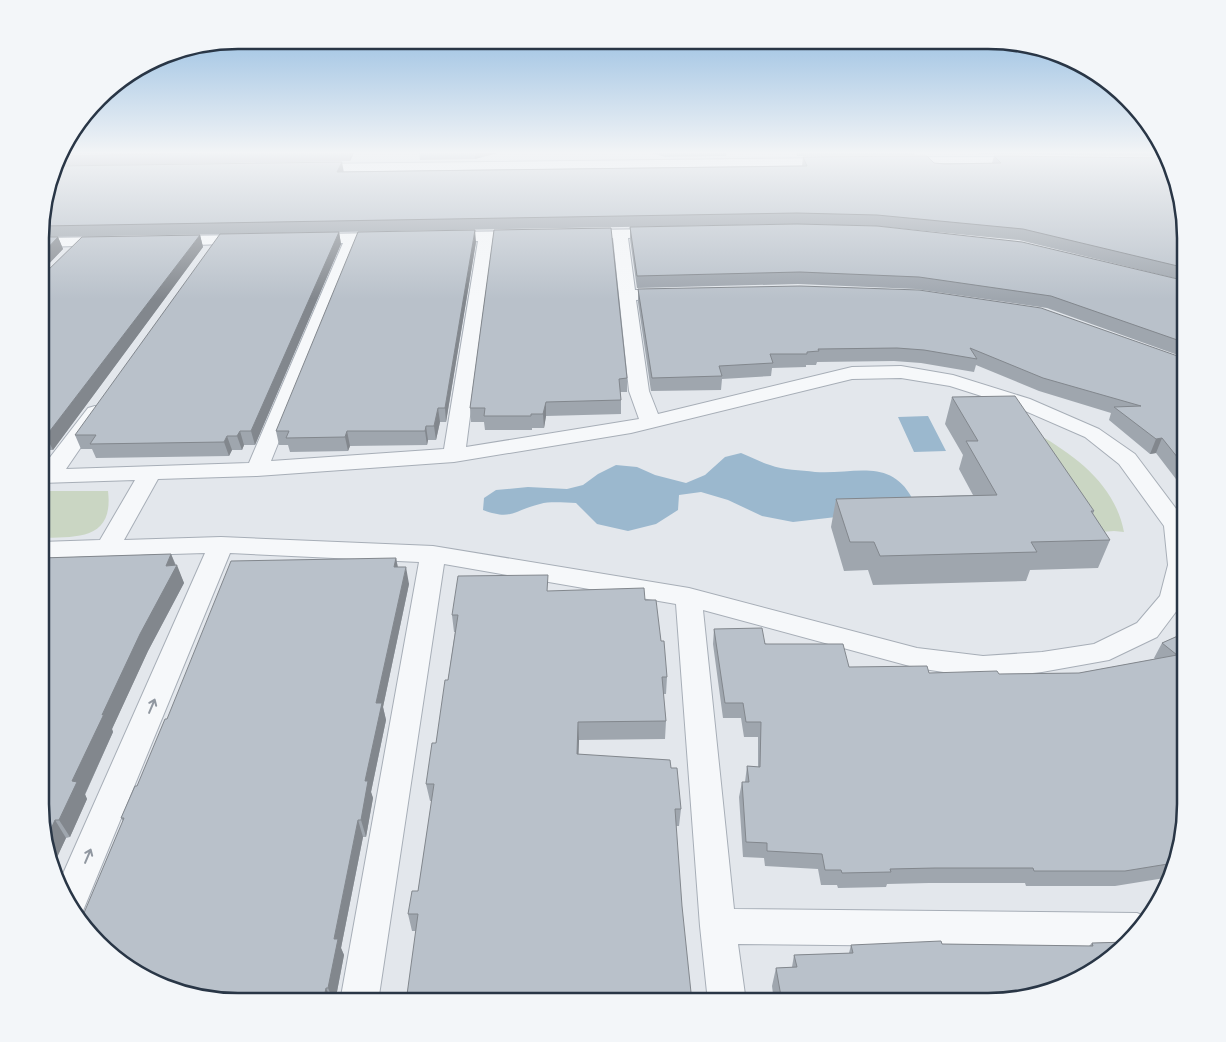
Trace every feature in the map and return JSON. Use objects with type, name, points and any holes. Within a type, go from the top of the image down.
[{"type":"street","points":[[563,235],[679,232]]},
{"type":"street","points":[[620,234],[639,391],[651,422]]},
{"type":"street","points":[[429,237],[544,235]]},
{"type":"street","points":[[454,455],[486,236]]},
{"type":"street","points":[[295,239],[400,237]]},
{"type":"street","points":[[257,469],[353,238]]},
{"type":"street","points":[[149,241],[266,239]]},
{"type":"street","points":[[206,256],[218,240]]},
{"type":"street","points":[[68,256],[81,242]]},
{"type":"street","points":[[49,243],[120,242]]},
{"type":"street","points":[[626,296],[690,294]]},
{"type":"street","points":[[49,476],[257,469],[454,455],[651,422],[852,373],[901,372],[953,381],[1024,403],[1092,433],[1127,459],[1176,525],[1177,531]]},
{"type":"street","points":[[49,471],[107,394]]},
{"type":"street","points":[[107,549],[150,473]]},
{"type":"street","points":[[49,550],[221,545],[432,554],[689,597],[917,658],[983,667],[1042,662],[1099,653],[1147,630],[1172,599],[1177,584]]},
{"type":"street","points":[[72,895],[221,545]]},
{"type":"street","points":[[360,993],[432,554]]},
{"type":"street","points":[[689,597],[718,926],[726,993]]},
{"type":"street","points":[[718,926],[840,929],[1128,931]]},
{"type":"green space","points":[[1038,434],[1067,452],[1103,486],[1119,515],[1124,532],[1101,532]]},
{"type":"green space","points":[[49,491],[108,491],[108,507],[105,519],[99,527],[90,533],[49,538]]},
{"type":"water","points":[[928,416],[946,451],[914,452],[898,417]]},
{"type":"water","points":[[741,453],[766,464],[786,469],[815,472],[869,471],[881,473],[893,477],[903,485],[912,498],[888,511],[793,522],[762,516],[728,500],[701,492],[679,495],[678,510],[656,524],[628,531],[597,524],[576,503],[544,503],[507,515],[483,510],[484,498],[496,490],[528,487],[567,489],[583,485],[598,474],[616,465],[637,467],[655,475],[686,483],[705,475],[725,457]]},
{"type":"building","points":[[52,202],[1174,202],[1177,225],[1177,266],[1023,229],[877,215],[797,213],[49,226]]},
{"type":"building","points":[[797,224],[877,226],[1022,242],[1177,279],[1177,340],[1051,296],[919,277],[800,272],[637,276],[630,227]]},
{"type":"building","points":[[611,228],[627,378],[619,379],[621,400],[546,402],[543,414],[531,414],[531,416],[484,416],[485,408],[470,408],[494,230]]},
{"type":"building","points":[[475,230],[445,408],[438,408],[434,426],[426,426],[425,431],[347,431],[345,437],[286,438],[289,431],[276,431],[358,232]]},
{"type":"building","points":[[339,232],[251,431],[240,431],[237,436],[227,436],[224,442],[90,444],[96,435],[75,435],[220,234]]},
{"type":"building","points":[[200,235],[49,432],[49,269],[82,237]]},
{"type":"building","points":[[49,237],[58,237],[49,247]]},
{"type":"building","points":[[800,286],[919,290],[1041,308],[1177,356],[1177,457],[1162,438],[1156,439],[1114,407],[1141,406],[1043,378],[970,348],[977,359],[924,350],[897,348],[818,349],[819,351],[807,352],[807,354],[770,354],[773,363],[719,366],[722,376],[652,378],[638,289]]},
{"type":"building","points":[[1015,396],[1094,511],[1091,511],[1110,540],[1031,542],[1037,552],[880,556],[874,542],[850,542],[836,499],[997,495],[966,441],[978,441],[952,397]]},
{"type":"building","points":[[171,554],[166,566],[177,565],[140,634],[72,781],[77,782],[59,820],[55,820],[50,831],[49,817],[49,558]]},
{"type":"building","points":[[396,558],[394,567],[406,567],[376,703],[382,703],[365,781],[368,781],[361,820],[358,820],[334,939],[338,939],[328,988],[326,988],[325,993],[225,993],[189,987],[154,974],[123,954],[104,938],[84,913],[124,818],[121,818],[135,786],[137,786],[165,719],[167,719],[231,561]]},
{"type":"building","points":[[548,575],[547,591],[644,588],[645,600],[656,600],[661,641],[664,641],[667,677],[662,677],[666,721],[578,722],[577,754],[670,760],[671,768],[677,768],[681,809],[675,809],[691,993],[407,993],[418,914],[408,914],[412,891],[418,891],[434,784],[426,784],[432,743],[436,743],[445,680],[448,680],[458,615],[452,615],[458,576]]},
{"type":"building","points":[[762,628],[765,644],[843,644],[849,667],[927,666],[929,673],[997,671],[999,674],[1079,673],[1177,655],[1177,817],[1174,841],[1167,864],[1125,871],[1034,871],[1033,868],[935,868],[890,869],[891,872],[842,873],[841,870],[825,870],[822,854],[767,851],[767,843],[746,842],[742,782],[749,782],[747,766],[760,767],[761,722],[746,722],[743,703],[725,703],[714,629]]},
{"type":"building","points":[[1177,636],[1177,655],[1162,643]]},
{"type":"building","points":[[941,941],[942,944],[1093,946],[1092,943],[1117,942],[1072,974],[1037,987],[1013,992],[780,993],[776,968],[797,967],[794,955],[853,953],[851,945]]}]
